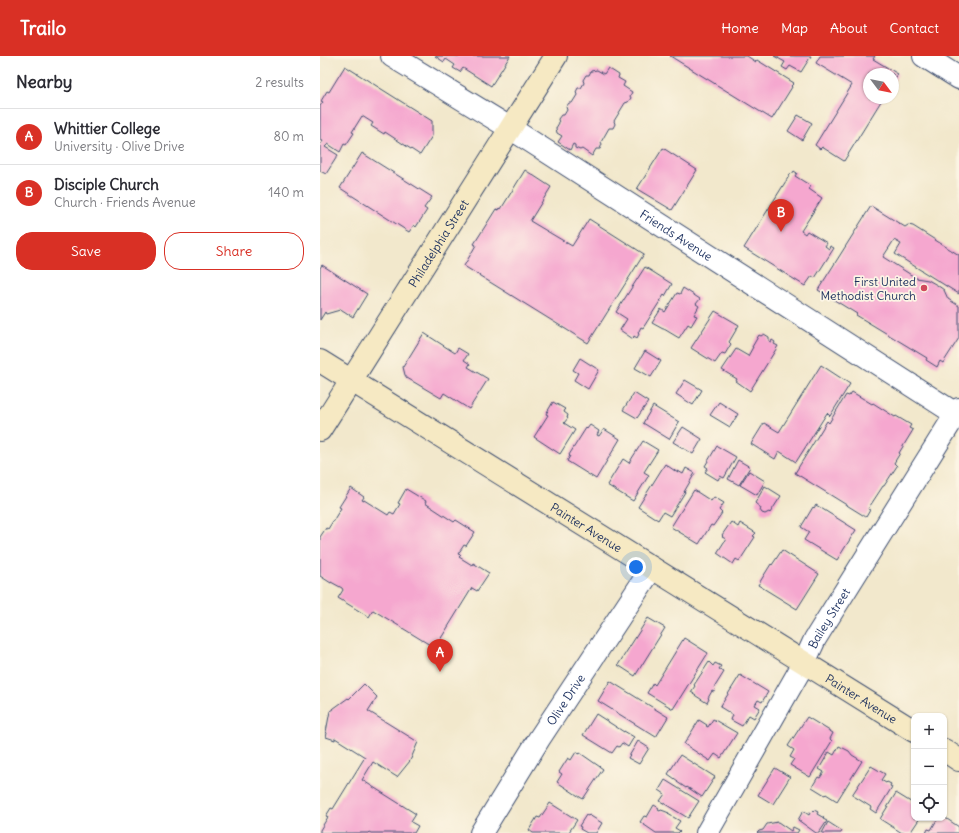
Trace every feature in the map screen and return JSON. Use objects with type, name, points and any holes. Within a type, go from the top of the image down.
[{"type":"main road","name":"Philadelphia Street","points":[[320,430],[556,56]]},
{"type":"main road","name":"Painter Avenue","points":[[320,362],[911,730]]},
{"type":"main road","points":[[947,752],[959,760]]},
{"type":"street","name":"Friends Avenue","points":[[392,56],[510,128],[958,413]]},
{"type":"street","points":[[924,56],[959,78]]},
{"type":"street","name":"Bailey Street","points":[[707,833],[804,663],[815,639],[958,413]]},
{"type":"street","name":"Olive Drive","points":[[481,833],[539,739],[652,568]]},
{"type":"building","points":[[435,56],[510,56],[491,86],[463,68],[460,72],[453,68],[455,65],[446,59],[444,62]]},
{"type":"building","points":[[670,56],[747,56],[756,62],[757,60],[794,83],[772,119]]},
{"type":"building","points":[[774,56],[811,56],[801,72],[790,66],[787,70],[782,67],[785,62]]},
{"type":"building","points":[[820,56],[875,56],[873,59],[888,68],[863,68],[863,104],[879,104],[844,161],[822,147],[820,149],[815,145],[852,85],[816,63]]},
{"type":"building","points":[[345,66],[432,121],[432,136],[420,155],[385,132],[384,134],[371,126],[373,123],[362,116],[352,132],[354,133],[346,145],[344,144],[340,152],[328,144],[325,147],[338,155],[326,174],[320,171],[320,145],[323,141],[320,140],[320,106],[323,102],[321,101],[327,91],[329,92]]},
{"type":"building","points":[[608,68],[619,75],[618,78],[625,82],[623,86],[632,92],[630,96],[631,98],[625,103],[614,121],[615,124],[613,128],[609,128],[601,142],[602,144],[600,149],[596,149],[592,156],[582,149],[580,150],[575,148],[575,145],[573,144],[570,150],[558,142],[562,136],[557,133],[556,128],[559,123],[558,119],[561,115],[564,115],[567,110],[566,107],[569,103],[572,103],[577,95],[576,92],[578,88],[581,88],[584,83],[583,80],[586,75],[589,75],[591,71],[597,70],[604,74]]},
{"type":"building","points":[[798,115],[812,123],[802,140],[788,131]]},
{"type":"building","points":[[663,148],[697,170],[672,210],[637,189]]},
{"type":"building","points":[[362,153],[432,197],[424,208],[427,210],[416,227],[414,225],[409,232],[340,188]]},
{"type":"building","points":[[525,170],[551,187],[530,221],[572,246],[589,219],[644,254],[588,343],[464,266],[476,245],[474,244],[496,209],[501,209]]},
{"type":"building","points":[[794,171],[797,173],[795,176],[811,186],[809,189],[822,198],[801,231],[805,234],[807,231],[827,243],[825,246],[829,249],[830,246],[834,248],[815,278],[812,276],[805,286],[744,248],[791,173],[792,174]]},
{"type":"building","points":[[871,206],[905,227],[908,225],[913,226],[959,255],[959,294],[895,254],[901,244],[894,240],[883,257],[916,278],[928,280],[937,285],[944,290],[948,299],[959,306],[959,338],[943,363],[940,361],[937,367],[926,360],[927,358],[818,290]]},
{"type":"building","points":[[322,265],[367,294],[353,317],[339,308],[340,310],[326,314],[325,312],[320,320],[320,268]]},
{"type":"building","points":[[645,267],[672,284],[643,328],[641,327],[637,338],[634,336],[633,339],[620,330],[627,319],[616,312]]},
{"type":"building","points":[[683,288],[700,299],[696,304],[699,306],[694,315],[697,316],[691,326],[688,324],[679,338],[652,323],[661,309],[665,312],[677,293],[680,294]]},
{"type":"building","points":[[715,311],[739,325],[729,342],[731,344],[725,354],[722,353],[715,363],[691,348]]},
{"type":"building","points":[[424,333],[455,353],[458,348],[468,354],[464,360],[470,364],[468,367],[488,379],[469,409],[444,393],[441,398],[407,378],[405,375],[403,367]]},
{"type":"building","points":[[764,334],[769,337],[769,341],[771,342],[772,340],[775,342],[774,344],[778,346],[750,391],[736,381],[737,379],[722,370],[736,349],[748,356],[759,335],[761,336]]},
{"type":"building","points":[[645,351],[661,361],[651,377],[635,368]]},
{"type":"building","points":[[580,358],[599,370],[588,389],[574,380],[578,373],[573,370]]},
{"type":"building","points":[[821,365],[850,384],[830,416],[827,413],[796,462],[779,451],[775,459],[751,444],[764,423],[779,432]]},
{"type":"building","points":[[685,380],[702,390],[693,405],[676,394]]},
{"type":"building","points":[[852,392],[911,425],[909,428],[913,430],[894,463],[897,466],[868,509],[870,510],[866,517],[795,473],[827,421],[829,423],[846,395],[849,396]]},
{"type":"building","points":[[634,393],[648,402],[637,418],[623,410]]},
{"type":"building","points":[[553,402],[565,409],[564,412],[568,415],[568,418],[564,423],[575,430],[560,454],[534,437],[548,415],[546,414]]},
{"type":"building","points":[[719,402],[738,414],[730,427],[710,415]]},
{"type":"building","points":[[653,406],[679,422],[669,439],[643,423]]},
{"type":"building","points":[[590,425],[599,431],[597,435],[599,436],[604,429],[620,439],[596,479],[567,461],[570,456],[569,455],[586,428],[587,429]]},
{"type":"building","points":[[683,427],[702,439],[693,454],[673,442]]},
{"type":"building","points":[[643,441],[658,450],[644,472],[649,475],[633,501],[607,485],[623,459],[629,463]]},
{"type":"building","points":[[717,446],[736,457],[724,478],[720,476],[718,480],[705,472],[708,468],[705,466]]},
{"type":"building","points":[[738,460],[750,467],[739,485],[728,479]]},
{"type":"building","points":[[665,464],[678,473],[678,471],[683,474],[686,468],[695,473],[670,516],[663,512],[658,520],[638,507]]},
{"type":"building","points":[[749,471],[765,481],[757,495],[740,485]]},
{"type":"building","points":[[765,486],[781,496],[770,513],[765,514],[762,513],[760,510],[761,508],[755,503]]},
{"type":"building","points":[[351,488],[364,497],[362,500],[388,515],[390,512],[394,514],[406,489],[426,501],[425,503],[454,522],[456,520],[475,532],[466,546],[464,545],[458,554],[461,555],[459,557],[472,565],[473,563],[489,573],[477,591],[472,588],[435,648],[373,610],[369,617],[338,598],[343,590],[342,588],[320,576],[320,537],[326,528],[328,529]]},
{"type":"building","points":[[694,490],[711,501],[714,497],[724,503],[719,510],[722,513],[713,526],[711,525],[699,544],[671,527]]},
{"type":"building","points":[[816,505],[856,530],[837,560],[804,540],[809,532],[801,527],[813,507],[814,508]]},
{"type":"building","points":[[731,522],[738,527],[740,523],[756,533],[742,557],[739,561],[736,559],[733,564],[717,553],[726,539],[722,537],[722,535]]},
{"type":"building","points":[[782,550],[819,574],[797,609],[758,585]]},
{"type":"building","points":[[648,618],[665,628],[635,676],[618,665]]},
{"type":"building","points":[[684,638],[708,653],[673,709],[647,693],[653,683],[655,685]]},
{"type":"building","points":[[709,662],[713,666],[715,663],[721,666],[719,669],[724,672],[714,688],[714,692],[712,691],[708,698],[707,703],[691,692]]},
{"type":"building","points":[[740,675],[768,692],[762,702],[758,700],[755,705],[760,708],[754,718],[749,715],[742,726],[731,720],[733,715],[720,707]]},
{"type":"building","points":[[610,681],[668,717],[656,737],[598,701]]},
{"type":"building","points":[[364,684],[377,697],[368,711],[418,742],[410,761],[397,777],[373,762],[362,780],[416,814],[411,822],[418,826],[414,833],[320,833],[320,830],[328,817],[326,816],[331,808],[333,809],[365,757],[335,738],[335,740],[326,737],[330,711],[348,698],[349,699]]},
{"type":"building","points":[[596,714],[634,737],[628,747],[622,743],[619,747],[617,746],[612,753],[583,735]]},
{"type":"building","points":[[807,717],[833,733],[830,739],[832,741],[810,777],[790,765],[794,759],[790,757],[794,750],[788,746]]},
{"type":"building","points":[[713,719],[737,733],[721,758],[715,754],[710,761],[684,744],[699,720],[708,727]]},
{"type":"building","points":[[638,741],[649,748],[639,764],[628,758]]},
{"type":"building","points":[[839,746],[849,751],[852,755],[862,761],[837,801],[812,787],[818,777],[820,778],[824,772],[819,769],[829,752],[834,755]]},
{"type":"building","points":[[576,752],[579,754],[580,753],[603,769],[583,799],[557,782],[562,774],[559,772],[568,758],[571,760]]},
{"type":"building","points":[[680,755],[715,777],[702,797],[677,782],[678,781],[668,774]]},
{"type":"building","points":[[871,766],[885,774],[881,780],[891,784],[890,786],[892,787],[876,813],[870,809],[871,807],[852,795]]},
{"type":"building","points":[[775,768],[790,777],[773,804],[758,795]]},
{"type":"building","points":[[665,780],[699,801],[688,818],[660,801],[665,794],[659,790]]},
{"type":"building","points":[[896,793],[911,802],[911,821],[918,821],[910,833],[902,833],[880,819]]},
{"type":"building","points":[[550,803],[577,820],[569,832],[572,833],[533,833],[529,830],[537,817],[540,818]]},
{"type":"building","points":[[654,805],[659,808],[658,810],[669,813],[668,814],[680,821],[675,828],[680,831],[678,833],[656,833],[640,822],[644,816],[647,817]]},
{"type":"building","points":[[814,810],[827,821],[819,833],[816,833],[798,820],[803,811],[809,815],[811,811],[812,812]]},
{"type":"building","points":[[586,815],[589,815],[602,823],[596,833],[587,833],[580,829],[581,827],[579,826]]},
{"type":"building","points":[[947,819],[959,827],[959,833],[926,833],[928,829],[931,830],[936,821],[947,821]]},
{"type":"building","points":[[778,822],[791,831],[793,827],[799,830],[797,833],[757,833],[763,830],[767,824]]},
{"type":"building","points":[[828,822],[842,831],[841,833],[822,833]]},
{"type":"place","name":"Disciple Church","points":[[781,232]]},
{"type":"place","name":"First United Methodist Church","points":[[924,288]]},
{"type":"place","name":"Whittier College","points":[[440,672]]}]
